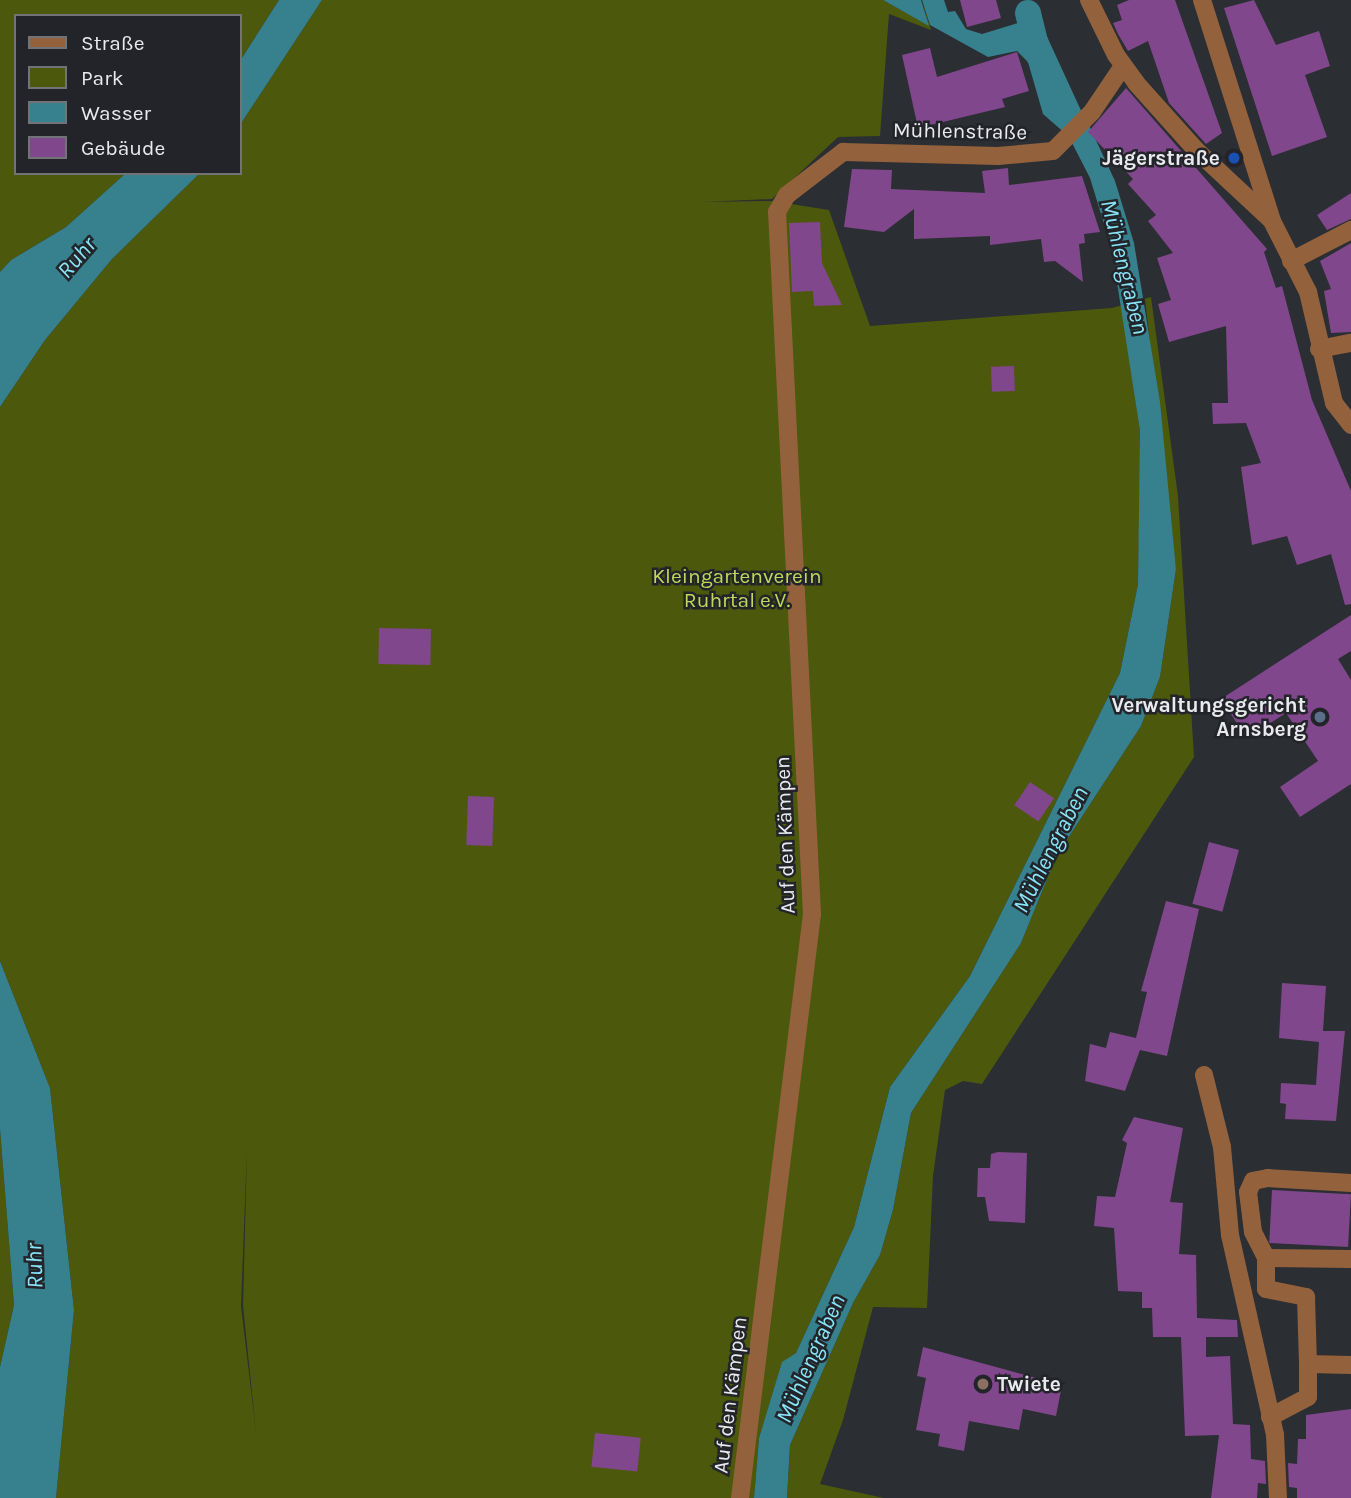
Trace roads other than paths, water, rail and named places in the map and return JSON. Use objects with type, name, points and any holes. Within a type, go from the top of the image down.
[{"type":"street","points":[[1089,0],[1123,66],[1195,149],[1272,221]]},
{"type":"street","points":[[1202,0],[1272,221],[1308,292],[1319,349],[1334,403],[1351,425]]},
{"type":"street","name":"Mühlenstraße","points":[[806,179],[836,155],[852,151],[998,156],[1045,154],[1063,144],[1092,112],[1123,66]]},
{"type":"street","name":"Auf den Kämpen","points":[[740,1498],[812,914],[777,224],[779,205],[806,179]]},
{"type":"street","points":[[1291,261],[1351,230]]},
{"type":"street","points":[[1319,349],[1351,343]]},
{"type":"street","points":[[1203,1075],[1222,1147],[1230,1235],[1277,1451],[1278,1498]]},
{"type":"street","points":[[1270,1417],[1308,1396],[1306,1297],[1266,1289],[1266,1258],[1253,1232],[1248,1192],[1253,1181],[1351,1183]]},
{"type":"street","points":[[1266,1258],[1351,1259]]},
{"type":"street","points":[[1308,1364],[1351,1365]]},
{"type":"water","points":[[279,0],[322,0],[242,122],[242,58]]},
{"type":"water","points":[[883,0],[921,0],[929,26]]},
{"type":"water","points":[[922,0],[944,0],[948,12],[955,11],[966,29],[982,34],[1038,17],[1084,117],[1067,135],[1043,114],[1028,62],[1017,51],[988,57],[930,25]]},
{"type":"water","points":[[1087,121],[1115,181],[1134,243],[1160,402],[1176,569],[1160,677],[1141,726],[1057,855],[1021,943],[911,1113],[893,1210],[880,1255],[853,1303],[790,1445],[787,1498],[754,1498],[759,1438],[782,1362],[796,1353],[854,1227],[890,1087],[970,976],[1120,673],[1138,584],[1140,431],[1112,250],[1090,178],[1071,141]]},
{"type":"water","name":"Ruhr","points":[[124,175],[198,175],[112,259],[45,340],[0,407],[0,272],[11,260],[66,227]]},
{"type":"water","name":"Ruhr","points":[[0,961],[50,1088],[74,1310],[56,1498],[0,1498],[0,1367],[14,1305],[0,1129]]},
{"type":"waterway","name":"Mühlengraben","points":[[1028,13],[1038,54]]},
{"type":"place","name":"Jägerstraße","points":[[1234,158]]},
{"type":"place","name":"Verwaltungsgericht Arnsberg","points":[[1320,717]]},
{"type":"place","name":"Twiete","points":[[983,1384]]},
{"type":"park label","name":"Kleingartenverein Ruhrtal e.V.","points":[[737,588]]}]
